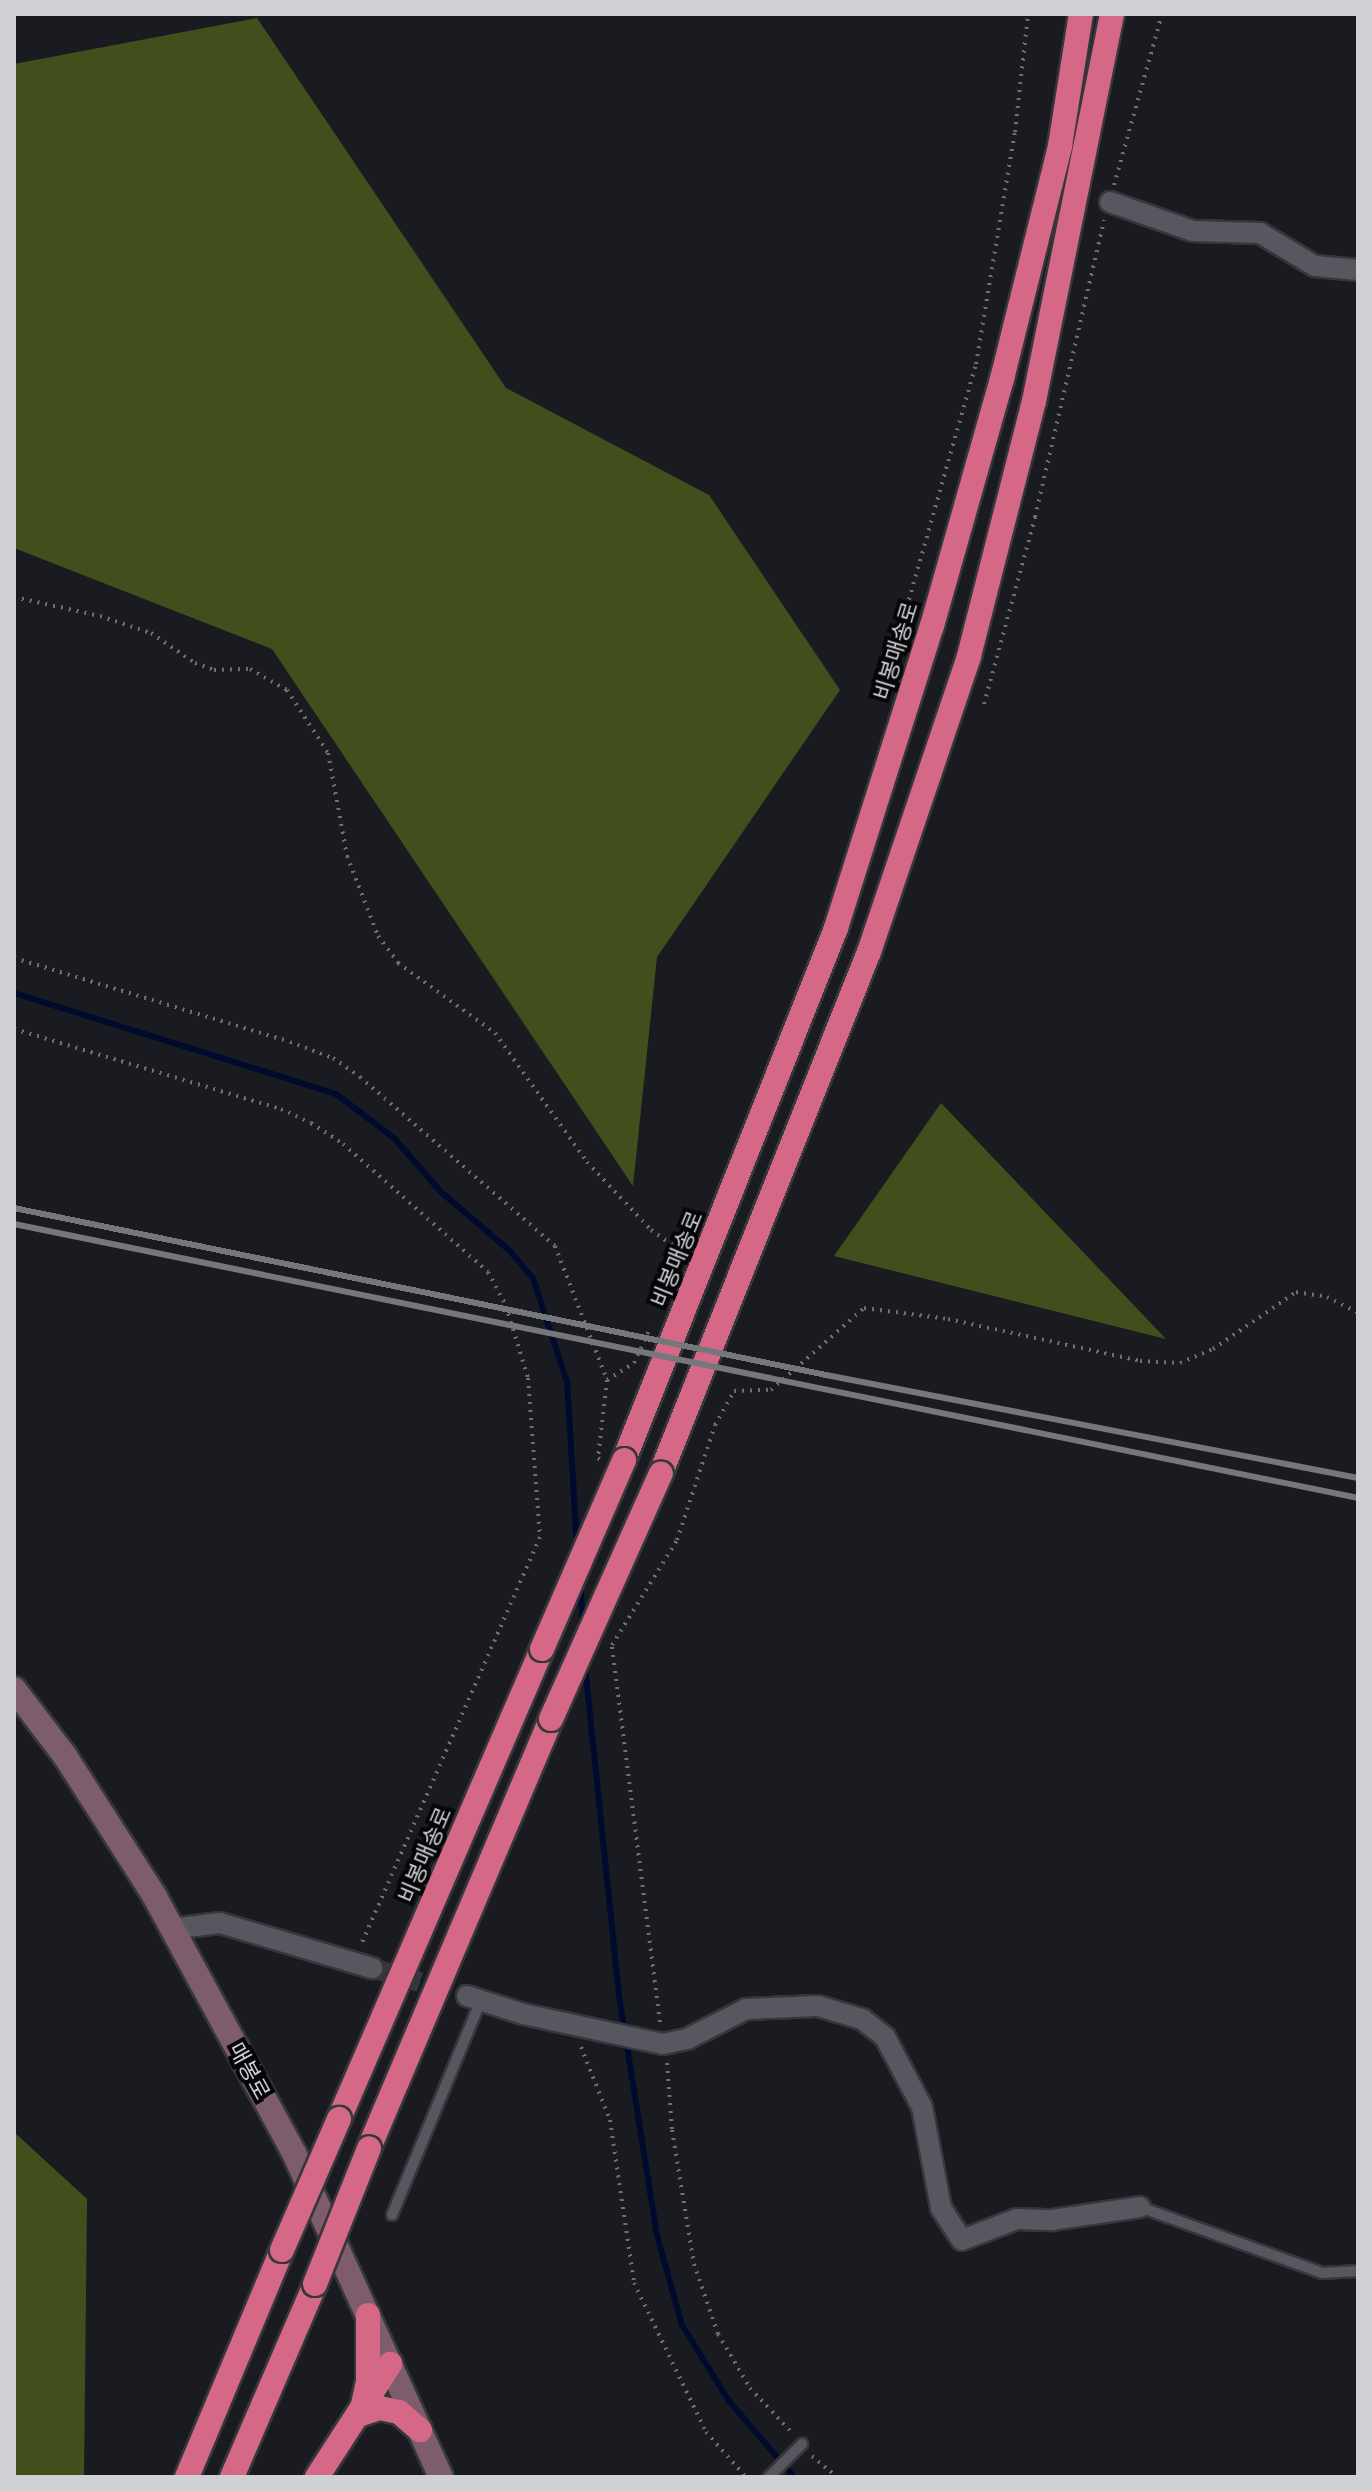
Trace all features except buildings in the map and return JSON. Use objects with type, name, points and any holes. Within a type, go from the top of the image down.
[{"type":"highway","name":"비봉매송로","points":[[187,2477],[542,1649],[836,928],[927,641],[1002,379],[1052,177],[1081,14]]},
{"type":"highway","points":[[232,2477],[551,1719],[661,1473],[869,952],[969,656],[1034,401],[1112,14]]},
{"type":"highway","points":[[361,2414],[368,2381],[368,2315]]},
{"type":"highway","points":[[317,2474],[361,2414],[390,2364]]},
{"type":"highway","points":[[361,2414],[380,2408],[399,2412],[420,2430]]},
{"type":"main road","name":"매봉로","points":[[14,1689],[65,1756],[171,1929],[294,2153],[441,2477]]},
{"type":"street","points":[[1110,202],[1193,231],[1260,233],[1315,266],[1358,270]]},
{"type":"street","points":[[171,1929],[220,1923],[363,1964]]},
{"type":"street","points":[[474,1998],[573,2026],[657,2042],[687,2039],[746,2009],[818,2006],[862,2019],[885,2037],[922,2107],[941,2208],[962,2240],[1017,2219],[1052,2220],[1140,2207]]},
{"type":"lane","points":[[392,2215],[474,1998]]},
{"type":"lane","points":[[1140,2207],[1322,2273],[1358,2271]]},
{"type":"lane","points":[[769,2477],[802,2444]]},
{"type":"path","points":[[898,638],[976,364],[1015,132],[1028,14]]},
{"type":"path","points":[[984,704],[1035,517],[1110,202],[1162,14]]},
{"type":"path","points":[[14,597],[100,616],[151,633],[195,663],[214,670],[250,669],[287,690],[328,753],[347,856],[378,936],[398,963],[495,1033],[587,1162],[651,1230],[683,1249],[679,1262]]},
{"type":"path","points":[[14,958],[333,1058],[555,1246],[607,1380],[598,1458],[617,1463]]},
{"type":"path","points":[[14,1029],[281,1109],[311,1123],[343,1144],[488,1272],[506,1306],[528,1378],[540,1537],[363,1964]]},
{"type":"path","points":[[837,2477],[750,2388],[718,2334],[694,2264],[657,2042],[612,1645],[677,1540],[715,1425],[734,1391],[771,1390],[864,1308],[948,1319],[1140,1361],[1180,1363],[1213,1349],[1296,1292],[1327,1297],[1358,1313]]},
{"type":"path","points":[[607,1380],[634,1363],[652,1325]]},
{"type":"path","points":[[573,2026],[610,2120],[634,2283],[706,2432],[746,2477]]},
{"type":"green space","points":[[257,18],[506,388],[709,495],[840,690],[657,957],[633,1186],[272,649],[14,548],[14,64]]},
{"type":"green space","points":[[941,1103],[1166,1339],[834,1256]]},
{"type":"green space","points":[[14,2132],[87,2199],[84,2477],[14,2477]]},
{"type":"waterway","points":[[14,993],[336,1094],[394,1138],[441,1192],[510,1251],[533,1278],[567,1382],[577,1544]]},
{"type":"waterway","points":[[580,1583],[583,1627]]},
{"type":"waterway","points":[[585,1666],[620,2002],[657,2235],[682,2325],[729,2401],[794,2477]]},
{"type":"tunnel","points":[[372,1968],[467,1996]]},
{"type":"railway","points":[[14,1208],[826,1375],[1358,1478]]},
{"type":"railway","points":[[14,1224],[1358,1498]]}]
